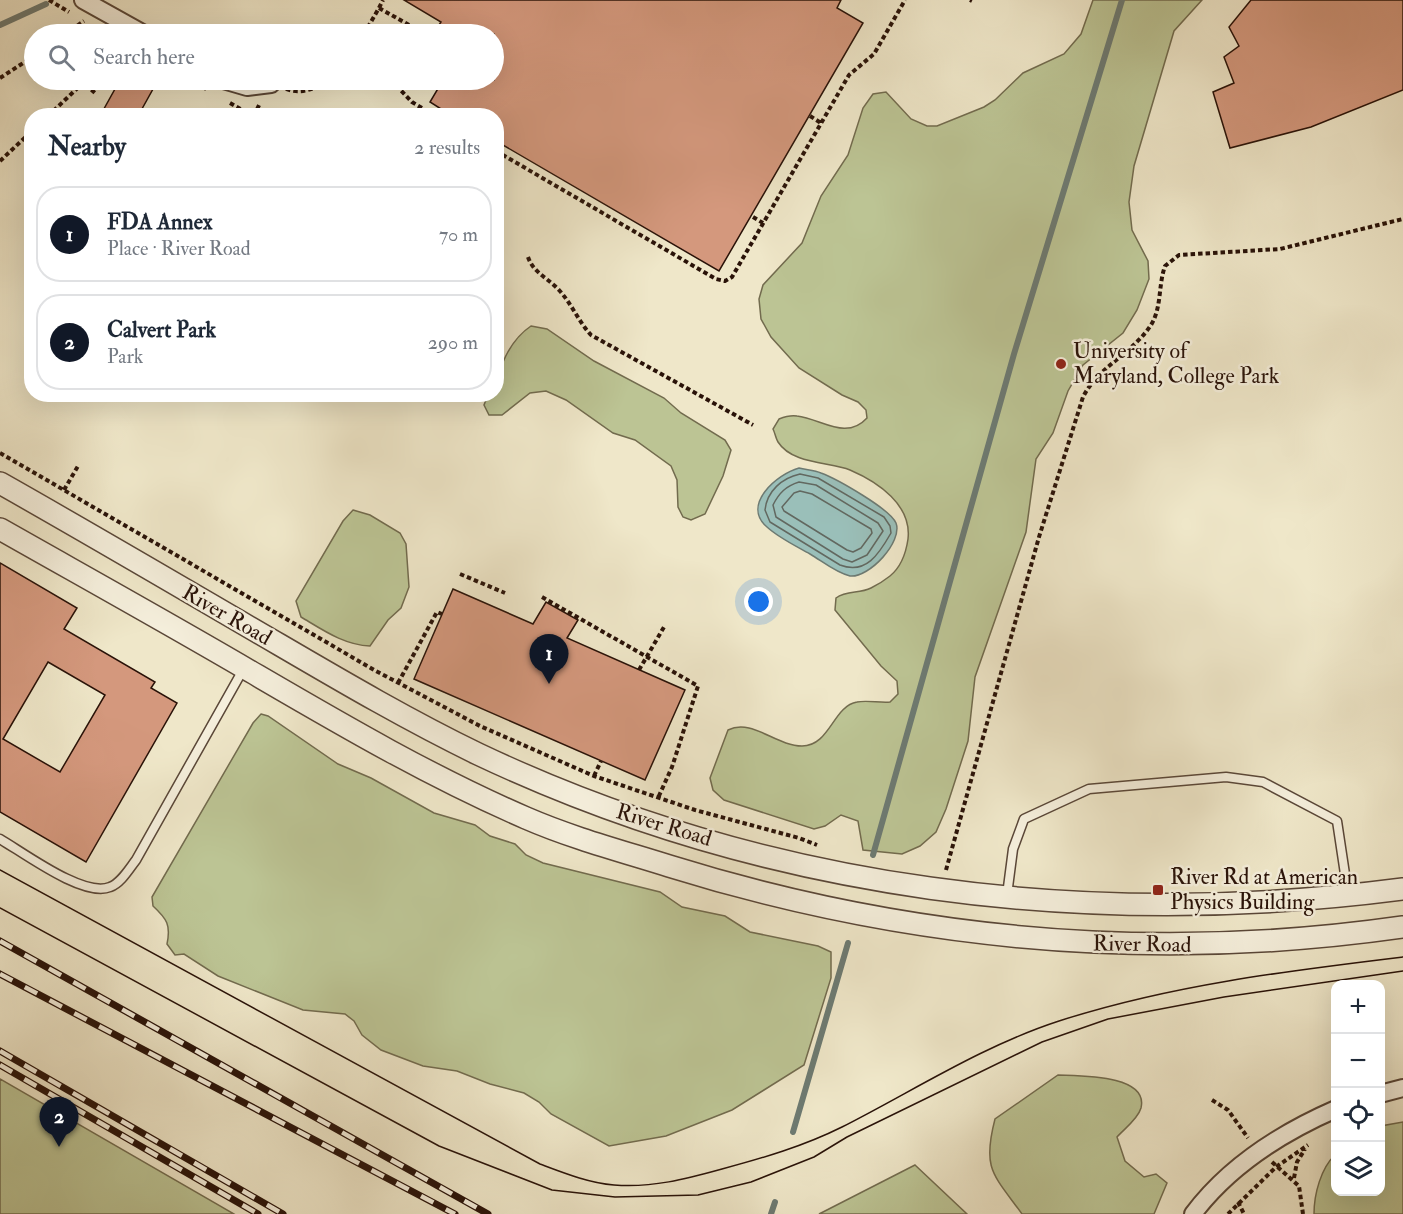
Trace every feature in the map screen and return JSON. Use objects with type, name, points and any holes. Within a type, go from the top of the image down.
[{"type":"street","points":[[83,0],[126,24]]},
{"type":"street","name":"River Road","points":[[0,483],[406,717],[542,783],[666,828],[861,877],[1007,898],[1077,904],[1179,906],[1403,889]]},
{"type":"street","name":"River Road","points":[[0,529],[402,759],[528,819],[685,872],[799,903],[879,920],[953,931],[1041,940],[1128,945],[1236,944],[1403,927]]},
{"type":"street","points":[[1385,1093],[1403,1088]]},
{"type":"street","points":[[1193,1214],[1226,1178],[1261,1150],[1300,1126],[1331,1111]]},
{"type":"lane","points":[[0,839],[81,885],[98,890],[112,886],[136,860],[244,668]]},
{"type":"lane","points":[[1007,898],[1013,849],[1024,819],[1089,789],[1226,777],[1263,782],[1336,820],[1348,894]]},
{"type":"path","points":[[370,24],[383,0]]},
{"type":"path","points":[[504,157],[720,281],[732,277],[849,75],[874,54],[905,0]]},
{"type":"path","points":[[379,8],[407,24]]},
{"type":"path","points":[[0,78],[24,62]]},
{"type":"path","points":[[56,108],[73,90]]},
{"type":"path","points":[[288,90],[293,92],[307,90]]},
{"type":"path","points":[[401,90],[422,108]]},
{"type":"path","points":[[810,116],[821,123]]},
{"type":"path","points":[[0,160],[24,138]]},
{"type":"path","points":[[753,217],[763,223]]},
{"type":"path","points":[[944,874],[1039,537],[1083,397],[1094,380],[1151,325],[1160,302],[1165,266],[1179,255],[1280,249],[1403,219]]},
{"type":"path","points":[[528,257],[537,272],[556,286],[567,299],[582,325],[591,335],[753,425]]},
{"type":"path","points":[[0,453],[398,683],[480,726],[594,776],[658,798],[799,838],[820,847]]},
{"type":"path","points":[[64,490],[78,466]]},
{"type":"path","points":[[460,574],[505,593]]},
{"type":"path","points":[[542,597],[698,686],[672,767],[658,798]]},
{"type":"path","points":[[398,683],[437,612],[442,614]]},
{"type":"path","points":[[639,670],[664,627]]},
{"type":"path","points":[[594,776],[601,760]]},
{"type":"path","points":[[1212,1100],[1228,1110],[1249,1139],[1276,1167],[1294,1179],[1299,1186],[1303,1214]]},
{"type":"path","points":[[1228,1214],[1276,1167],[1318,1140]]},
{"type":"path","points":[[1294,1179],[1297,1162],[1309,1144]]},
{"type":"path","points":[[1238,1202],[1244,1214]]},
{"type":"green space","points":[[1093,0],[1202,0],[1174,31],[1134,166],[1129,202],[1132,230],[1148,261],[1149,279],[1137,310],[1123,333],[1083,365],[1068,391],[1053,433],[1036,459],[1026,532],[975,677],[968,741],[946,809],[936,832],[920,846],[902,854],[863,850],[858,821],[841,815],[825,826],[814,829],[724,800],[713,790],[710,778],[728,730],[746,727],[783,742],[802,746],[819,740],[849,705],[861,701],[890,702],[898,694],[897,681],[881,666],[835,610],[836,598],[871,588],[888,578],[900,564],[908,539],[905,516],[891,496],[871,481],[841,467],[792,455],[778,442],[773,429],[779,419],[785,417],[797,416],[842,428],[859,425],[867,418],[866,410],[858,402],[842,395],[799,368],[771,337],[761,319],[759,299],[763,285],[802,243],[821,196],[848,155],[863,108],[873,94],[886,92],[911,119],[927,126],[937,126],[984,107],[995,100],[1023,73],[1064,54],[1081,34]]},
{"type":"green space","points":[[531,326],[547,329],[594,361],[664,398],[681,413],[725,440],[731,450],[723,476],[705,514],[691,520],[683,517],[678,507],[677,480],[671,466],[635,440],[613,433],[566,400],[546,391],[530,393],[502,415],[489,415],[484,405],[485,402],[504,402],[504,361],[511,347]]},
{"type":"green space","points":[[353,510],[370,515],[400,533],[406,544],[409,587],[401,608],[388,620],[370,646],[343,640],[301,617],[296,601],[343,521]]},
{"type":"green space","points":[[261,714],[268,716],[338,764],[371,778],[434,813],[475,825],[490,836],[515,844],[526,855],[543,863],[660,892],[682,907],[725,916],[750,932],[818,946],[831,952],[831,978],[804,1065],[732,1110],[666,1136],[609,1146],[551,1114],[539,1102],[524,1093],[490,1084],[457,1071],[423,1066],[381,1050],[362,1035],[354,1021],[345,1014],[303,1010],[218,976],[184,954],[175,955],[167,944],[167,923],[153,906],[152,897],[253,723]]},
{"type":"green space","points":[[1058,1075],[1110,1079],[1124,1083],[1141,1097],[1139,1112],[1117,1137],[1125,1161],[1144,1177],[1156,1174],[1167,1183],[1154,1214],[1022,1214],[997,1180],[990,1160],[991,1136],[995,1119]]},
{"type":"green space","points":[[0,1079],[234,1214],[0,1214]]},
{"type":"green space","points":[[1403,1122],[1403,1214],[1314,1214],[1319,1182],[1331,1159],[1331,1196],[1385,1196],[1385,1125]]},
{"type":"green space","points":[[915,1165],[967,1214],[819,1214],[823,1212]]},
{"type":"water","points":[[799,468],[816,471],[839,481],[892,517],[897,531],[894,540],[890,549],[875,565],[858,575],[850,576],[788,542],[767,527],[760,518],[758,509],[760,500],[772,484],[790,471]]},
{"type":"building","points":[[404,0],[841,0],[837,8],[863,23],[719,271],[504,146],[504,108],[439,108],[430,102],[437,90],[504,90],[504,24],[440,24],[441,22]]},
{"type":"building","points":[[1251,0],[1403,0],[1403,90],[1311,127],[1230,148],[1213,92],[1234,83],[1224,57],[1239,46],[1229,27]]},
{"type":"building","points":[[114,90],[152,90],[142,108],[104,108]]},
{"type":"building","points":[[0,563],[77,608],[64,629],[155,682],[151,688],[177,703],[86,862],[0,812]],"holes":[[[48,662],[105,695],[60,772],[3,739]]]},
{"type":"building","points":[[453,589],[533,624],[546,602],[578,620],[567,638],[685,690],[645,780],[414,679]]},
{"type":"waterway","points":[[873,855],[1014,354],[1122,0]]},
{"type":"waterway","points":[[0,25],[46,4]]},
{"type":"waterway","points":[[793,1132],[848,943]]},
{"type":"waterway","points":[[771,1214],[775,1202]]},
{"type":"tram line","points":[[0,870],[540,1164],[586,1180],[628,1186],[655,1184],[709,1173],[798,1146],[842,1127],[1003,1043],[1030,1031],[1101,1008],[1229,981],[1403,957]]},
{"type":"tram line","points":[[0,908],[439,1146],[552,1190],[615,1197],[698,1195],[751,1182],[814,1157],[847,1137],[1042,1042],[1108,1019],[1224,997],[1403,971]]},
{"type":"railway","points":[[0,941],[488,1214]]},
{"type":"railway","points":[[0,974],[455,1214]]},
{"type":"railway","points":[[0,1051],[283,1214]]},
{"type":"railway","points":[[0,1065],[258,1214]]},
{"type":"place","name":"University of Maryland, College Park","points":[[1061,364]]},
{"type":"place","name":"FDA Annex","points":[[549,684]]},
{"type":"place","name":"River Rd at American Physics Building","points":[[1158,890]]},
{"type":"place","name":"Calvert Park","points":[[59,1147]]}]
